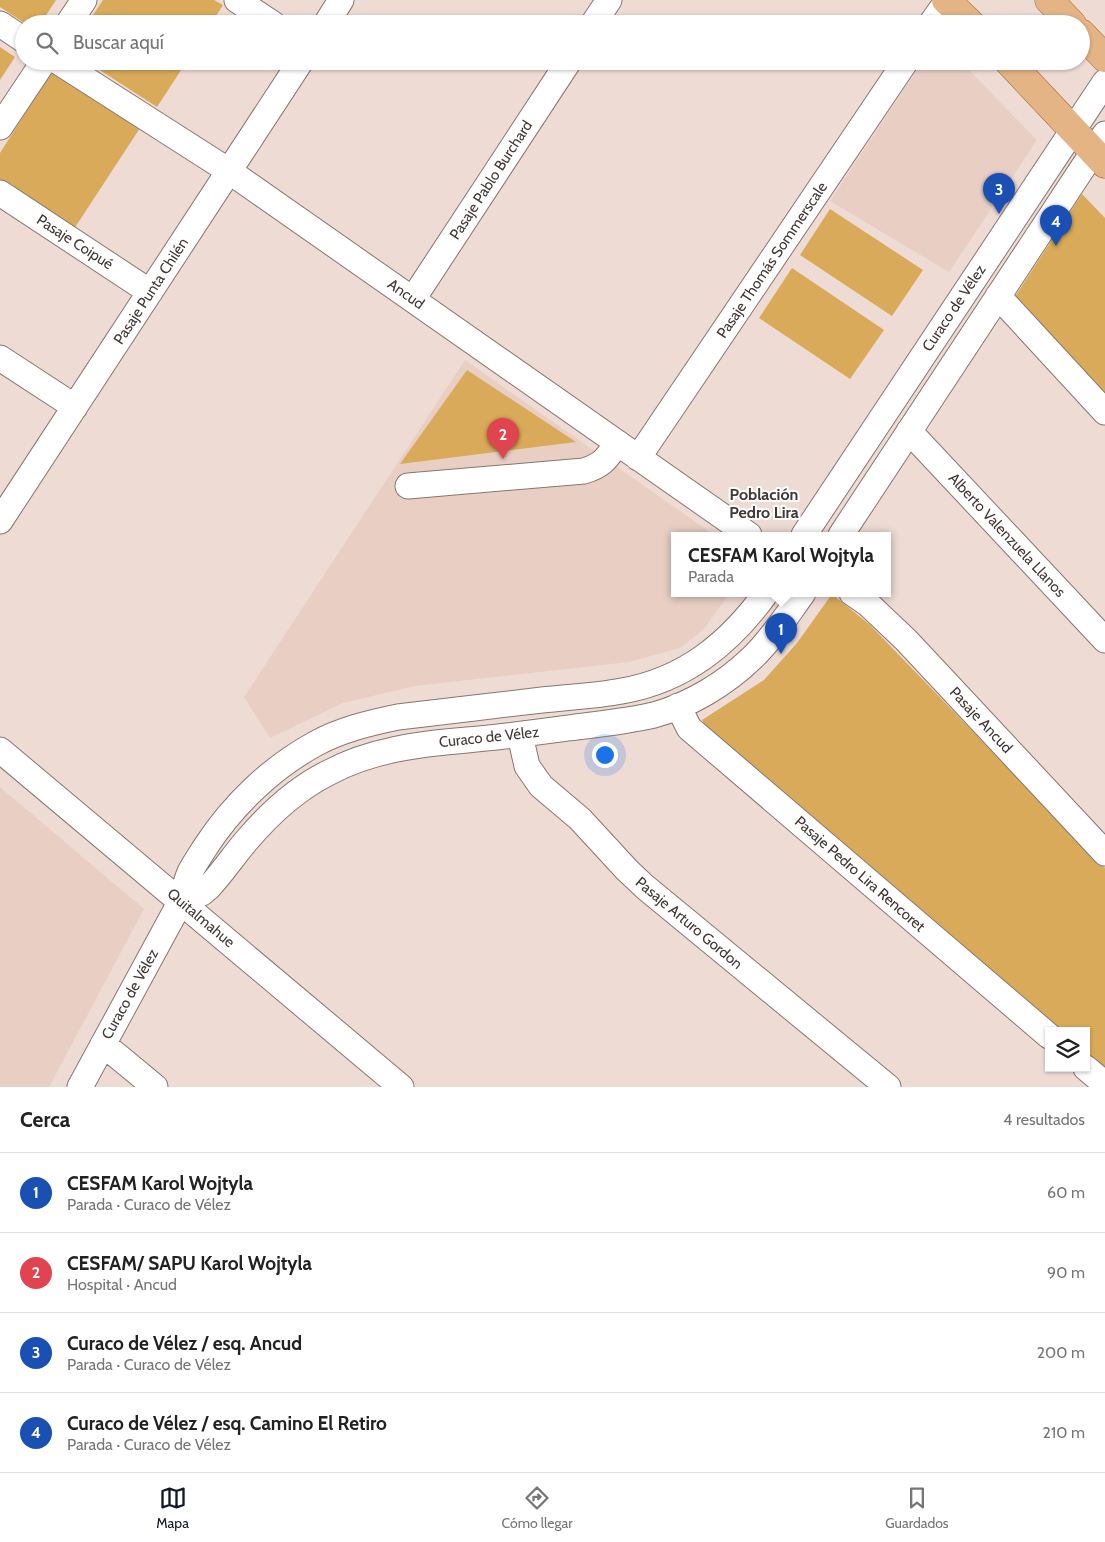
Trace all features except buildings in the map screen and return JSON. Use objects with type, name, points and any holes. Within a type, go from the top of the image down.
[{"type":"main road","points":[[947,0],[962,15]]},
{"type":"main road","points":[[1049,0],[1063,15]]},
{"type":"main road","points":[[1090,42],[1105,58]]},
{"type":"main road","points":[[1016,70],[1073,130],[1101,150]]},
{"type":"street","points":[[74,15],[84,0]]},
{"type":"street","points":[[237,0],[260,15]]},
{"type":"street","points":[[332,15],[341,0]]},
{"type":"street","points":[[599,15],[609,0]]},
{"type":"street","points":[[937,15],[947,0]]},
{"type":"street","points":[[0,24],[15,34]]},
{"type":"street","points":[[0,127],[38,70]]},
{"type":"street","name":"Ancud","points":[[71,70],[230,171],[745,532]]},
{"type":"street","name":"Pasaje Punta Chilén","points":[[0,521],[295,70]]},
{"type":"street","name":"Pasaje Pablo Burchard","points":[[412,299],[563,70]]},
{"type":"street","name":"Pasaje Thomás Sommerscale","points":[[638,458],[900,70]]},
{"type":"street","name":"Curaco de Vélez","points":[[806,532],[1105,82]]},
{"type":"street","name":"Curaco de Vélez","points":[[843,532],[998,296],[1101,150]]},
{"type":"street","name":"Pasaje Coipué","points":[[0,193],[150,292]]},
{"type":"street","points":[[998,296],[1105,412]]},
{"type":"street","points":[[0,358],[75,407]]},
{"type":"street","name":"Alberto Valenzuela Llanos","points":[[910,431],[1105,640]]},
{"type":"street","points":[[408,486],[584,471],[597,467],[606,460],[618,443]]},
{"type":"street","name":"Curaco de Vélez","points":[[80,1087],[181,901],[190,872],[197,860],[211,838],[234,809],[271,774],[315,744],[344,731],[374,722],[398,717],[622,691],[660,680],[693,664],[726,640],[751,614],[763,597]]},
{"type":"street","name":"Curaco de Vélez","points":[[181,901],[202,893],[209,887],[265,819],[306,785],[328,772],[360,758],[403,748],[434,743],[520,735],[634,719],[678,706],[701,695],[738,671],[768,641],[800,597]]},
{"type":"street","name":"Pasaje Ancud","points":[[858,597],[868,604],[906,640],[1105,853]]},
{"type":"street","name":"Pasaje Pedro Lira Rencoret","points":[[678,706],[689,728],[1045,1033]]},
{"type":"street","name":"Pasaje Arturo Gordon","points":[[520,735],[527,766],[541,786],[580,819],[644,887],[888,1087]]},
{"type":"street","name":"Quitalmahue","points":[[0,750],[402,1087]]},
{"type":"street","points":[[102,1044],[155,1087]]},
{"type":"street","points":[[1090,1071],[1105,1084]]},
{"type":"shaded area","points":[[0,0],[56,0],[46,15],[15,15],[15,17],[0,7]]},
{"type":"shaded area","points":[[103,0],[214,0],[223,5],[217,15],[93,15]]},
{"type":"shaded area","points":[[0,47],[15,57],[0,80]]},
{"type":"shaded area","points":[[100,70],[181,70],[157,107]]},
{"type":"shaded area","points":[[917,70],[969,70],[1037,140],[949,272],[830,201]]},
{"type":"shaded area","points":[[52,71],[140,128],[74,229],[0,182],[0,153]]},
{"type":"shaded area","points":[[1082,194],[1105,218],[1105,398],[1014,298]]},
{"type":"shaded area","points":[[830,209],[923,270],[892,316],[800,255]]},
{"type":"shaded area","points":[[792,268],[884,330],[850,379],[759,318]]},
{"type":"shaded area","points":[[465,360],[710,532],[671,532],[671,597],[727,597],[703,630],[680,648],[629,662],[415,686],[343,703],[270,738],[244,697]]},
{"type":"shaded area","points":[[467,370],[576,442],[400,464]]},
{"type":"shaded area","points":[[830,597],[836,597],[870,625],[1105,868],[1105,1077],[1090,1064],[1090,1027],[1046,1027],[716,745],[702,720],[764,680],[797,643]]},
{"type":"shaded area","points":[[0,787],[144,909],[49,1087],[0,1087]]},
{"type":"place","name":"Curaco de Vélez / esq. Ancud","points":[[999,214]]},
{"type":"place","name":"Curaco de Vélez / esq. Camino El Retiro","points":[[1056,246]]},
{"type":"place","name":"CESFAM/ SAPU Karol Wojtyla","points":[[503,459]]},
{"type":"place","name":"CESFAM Karol Wojtyla","points":[[781,654]]},
{"type":"district","name":"Población Pedro Lira","points":[[764,503]]}]
